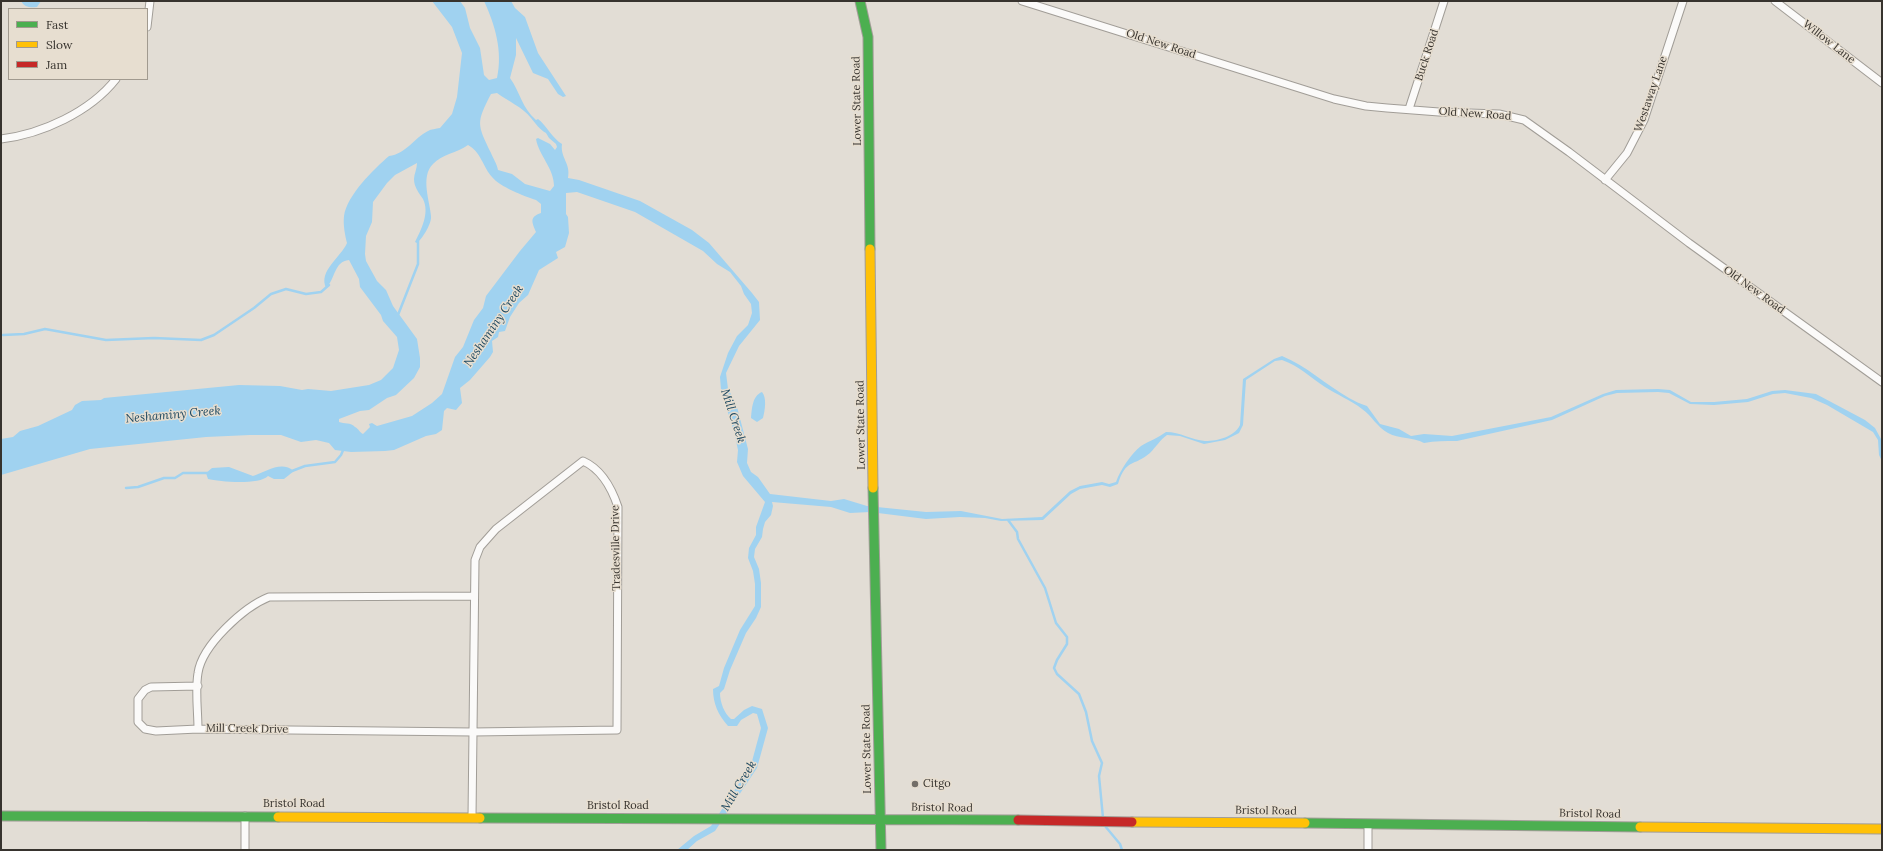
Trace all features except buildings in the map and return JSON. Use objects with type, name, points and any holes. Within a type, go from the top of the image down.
[{"type":"main road","name":"Lower State Road","points":[[860,1],[868,37],[873,513],[881,850]]},
{"type":"main road","name":"Bristol Road","points":[[1,816],[880,819],[1882,829]]},
{"type":"street","points":[[148,18],[150,1]]},
{"type":"street","name":"Old New Road","points":[[1022,1],[1334,99],[1366,106],[1499,114],[1516,117],[1533,126],[1683,239],[1882,382]]},
{"type":"street","name":"Buck Road","points":[[1409,109],[1444,1]]},
{"type":"street","name":"Westaway Lane","points":[[1605,180],[1627,153],[1642,126],[1683,1]]},
{"type":"street","name":"Willow Lane","points":[[1775,1],[1882,83]]},
{"type":"street","points":[[1,139],[26,134],[46,128],[61,121],[77,112],[108,89],[115,80]]},
{"type":"street","name":"Tradesville Drive","points":[[472,817],[475,560],[480,547],[496,529],[583,461],[590,464],[604,478],[614,494],[618,507],[616,730],[473,732]]},
{"type":"street","name":"Mill Creek Drive","points":[[473,732],[198,729],[198,673],[202,659],[208,647],[248,608],[270,597],[474,596]]},
{"type":"street","points":[[198,686],[152,688],[145,690],[138,699],[138,722],[145,729],[156,731],[198,729]]},
{"type":"street","points":[[245,816],[245,850]]},
{"type":"street","points":[[1368,824],[1368,850]]},
{"type":"water","points":[[21,1],[41,1],[37,7],[28,7]]},
{"type":"water","points":[[432,1],[460,1],[465,8],[470,28],[480,48],[484,75],[489,80],[497,78],[499,58],[497,38],[492,19],[484,1],[511,1],[515,8],[525,17],[538,53],[566,96],[563,97],[558,94],[548,79],[533,73],[516,38],[516,55],[510,78],[527,110],[536,120],[538,119],[562,144],[569,173],[568,178],[579,180],[640,201],[692,230],[709,243],[759,302],[760,320],[739,346],[726,373],[728,389],[736,403],[748,449],[747,463],[751,472],[758,477],[770,494],[831,501],[844,499],[867,506],[926,512],[961,511],[1002,519],[1042,517],[1070,491],[1080,486],[1102,482],[1109,484],[1116,482],[1123,467],[1137,449],[1166,432],[1176,433],[1205,441],[1225,438],[1234,433],[1240,425],[1243,379],[1274,359],[1282,356],[1308,370],[1349,398],[1367,406],[1380,424],[1399,429],[1411,436],[1424,434],[1452,436],[1551,417],[1603,394],[1616,390],[1670,390],[1691,402],[1714,402],[1747,399],[1772,391],[1785,390],[1816,394],[1865,420],[1875,428],[1881,439],[1882,461],[1879,455],[1878,440],[1873,432],[1827,405],[1811,398],[1785,393],[1773,394],[1748,402],[1714,405],[1690,404],[1669,393],[1617,393],[1605,396],[1552,420],[1457,441],[1436,441],[1424,443],[1388,433],[1358,406],[1334,393],[1288,362],[1282,360],[1275,361],[1246,380],[1243,425],[1239,433],[1225,440],[1204,444],[1180,436],[1167,435],[1150,453],[1127,466],[1118,484],[1110,487],[1102,485],[1080,489],[1071,494],[1043,520],[1001,521],[985,518],[960,517],[926,519],[870,512],[850,513],[831,507],[772,502],[773,506],[771,515],[765,522],[762,537],[755,549],[754,557],[759,569],[761,583],[761,607],[746,633],[730,670],[724,689],[720,693],[723,707],[726,714],[731,719],[734,719],[744,710],[752,706],[762,709],[768,728],[757,768],[715,831],[697,841],[687,850],[677,850],[694,836],[711,826],[751,765],[761,728],[757,714],[753,713],[741,720],[737,726],[728,726],[721,718],[717,709],[713,689],[719,686],[724,668],[740,630],[755,606],[755,584],[753,571],[748,558],[749,548],[756,535],[756,527],[765,502],[743,476],[737,462],[738,450],[721,390],[720,377],[728,353],[737,336],[748,325],[752,313],[751,304],[744,294],[741,286],[730,272],[717,264],[703,251],[635,212],[577,192],[566,193],[566,214],[568,217],[569,233],[565,247],[556,252],[558,258],[539,270],[528,295],[519,303],[510,317],[505,331],[499,332],[498,337],[492,341],[493,352],[490,357],[470,380],[460,388],[462,403],[456,410],[447,408],[444,411],[442,430],[436,434],[426,436],[394,450],[351,452],[335,450],[329,443],[316,440],[301,442],[281,435],[206,437],[90,449],[1,475],[1,439],[13,437],[20,431],[38,426],[72,410],[75,405],[82,401],[239,385],[280,386],[302,390],[308,389],[331,391],[369,385],[381,380],[393,368],[399,350],[397,337],[383,321],[381,315],[360,287],[359,279],[349,260],[340,264],[326,288],[324,282],[325,276],[331,264],[347,243],[344,226],[346,208],[362,183],[389,156],[395,155],[405,149],[428,131],[440,128],[452,114],[457,97],[462,53],[452,27]],"holes":[[[497,93],[515,104],[556,144],[557,147],[555,150],[550,144],[538,138],[536,139],[540,151],[552,173],[554,186],[550,191],[525,184],[512,174],[498,170],[483,136],[480,124],[483,111],[491,94]],[[468,145],[476,152],[489,173],[496,181],[506,188],[536,200],[541,204],[541,213],[535,216],[532,220],[536,232],[486,296],[483,308],[474,320],[463,347],[455,357],[442,394],[432,403],[412,416],[377,426],[372,423],[369,424],[370,427],[363,434],[352,424],[339,422],[339,419],[360,411],[369,410],[387,398],[396,395],[414,378],[420,367],[417,339],[393,306],[386,290],[377,281],[366,261],[366,236],[372,222],[373,202],[395,175],[417,163],[414,182],[423,199],[426,210],[424,221],[415,242],[417,243],[427,230],[431,219],[426,182],[429,169],[441,158]]]},
{"type":"water","points":[[762,392],[765,401],[763,418],[757,422],[751,418],[752,407],[756,396]]},
{"type":"water","points":[[229,467],[253,476],[279,467],[289,468],[294,471],[284,479],[274,479],[268,476],[257,481],[240,482],[208,479],[206,473],[212,468]]},
{"type":"waterway","points":[[398,315],[418,264],[418,241]]},
{"type":"waterway","points":[[3,335],[24,334],[45,329],[106,340],[154,338],[201,340],[214,335],[254,308],[271,294],[286,289],[306,294],[321,292],[329,285]]},
{"type":"waterway","points":[[292,471],[305,466],[335,462],[341,455],[344,448]]},
{"type":"waterway","points":[[126,488],[138,487],[164,478],[175,478],[183,473],[208,473]]},
{"type":"waterway","points":[[1008,520],[1017,532],[1018,539],[1045,588],[1056,623],[1067,637],[1067,644],[1054,668],[1057,674],[1079,694],[1086,712],[1092,741],[1102,763],[1099,776],[1103,818]]},
{"type":"waterway","points":[[1104,823],[1120,844],[1122,850]]},
{"type":"traffic: fast","points":[[860,1],[868,37],[870,249]]},
{"type":"traffic: fast","points":[[873,488],[881,850]]},
{"type":"traffic: fast","points":[[1,816],[278,817]]},
{"type":"traffic: fast","points":[[480,818],[1018,820]]},
{"type":"traffic: fast","points":[[1305,823],[1640,827]]},
{"type":"traffic: slow","points":[[870,249],[873,488]]},
{"type":"traffic: slow","points":[[278,817],[480,818]]},
{"type":"traffic: slow","points":[[1132,822],[1305,823]]},
{"type":"traffic: slow","points":[[1640,827],[1882,829]]},
{"type":"traffic: jam","points":[[1018,820],[1132,822]]},
{"type":"place","name":"Citgo","points":[[915,784]]},
{"type":"water label","name":"Neshaminy Creek","points":[[494,326]]},
{"type":"water label","name":"Neshaminy Creek","points":[[173,415]]},
{"type":"water label","name":"Mill Creek","points":[[733,416]]},
{"type":"water label","name":"Mill Creek","points":[[739,786]]}]
